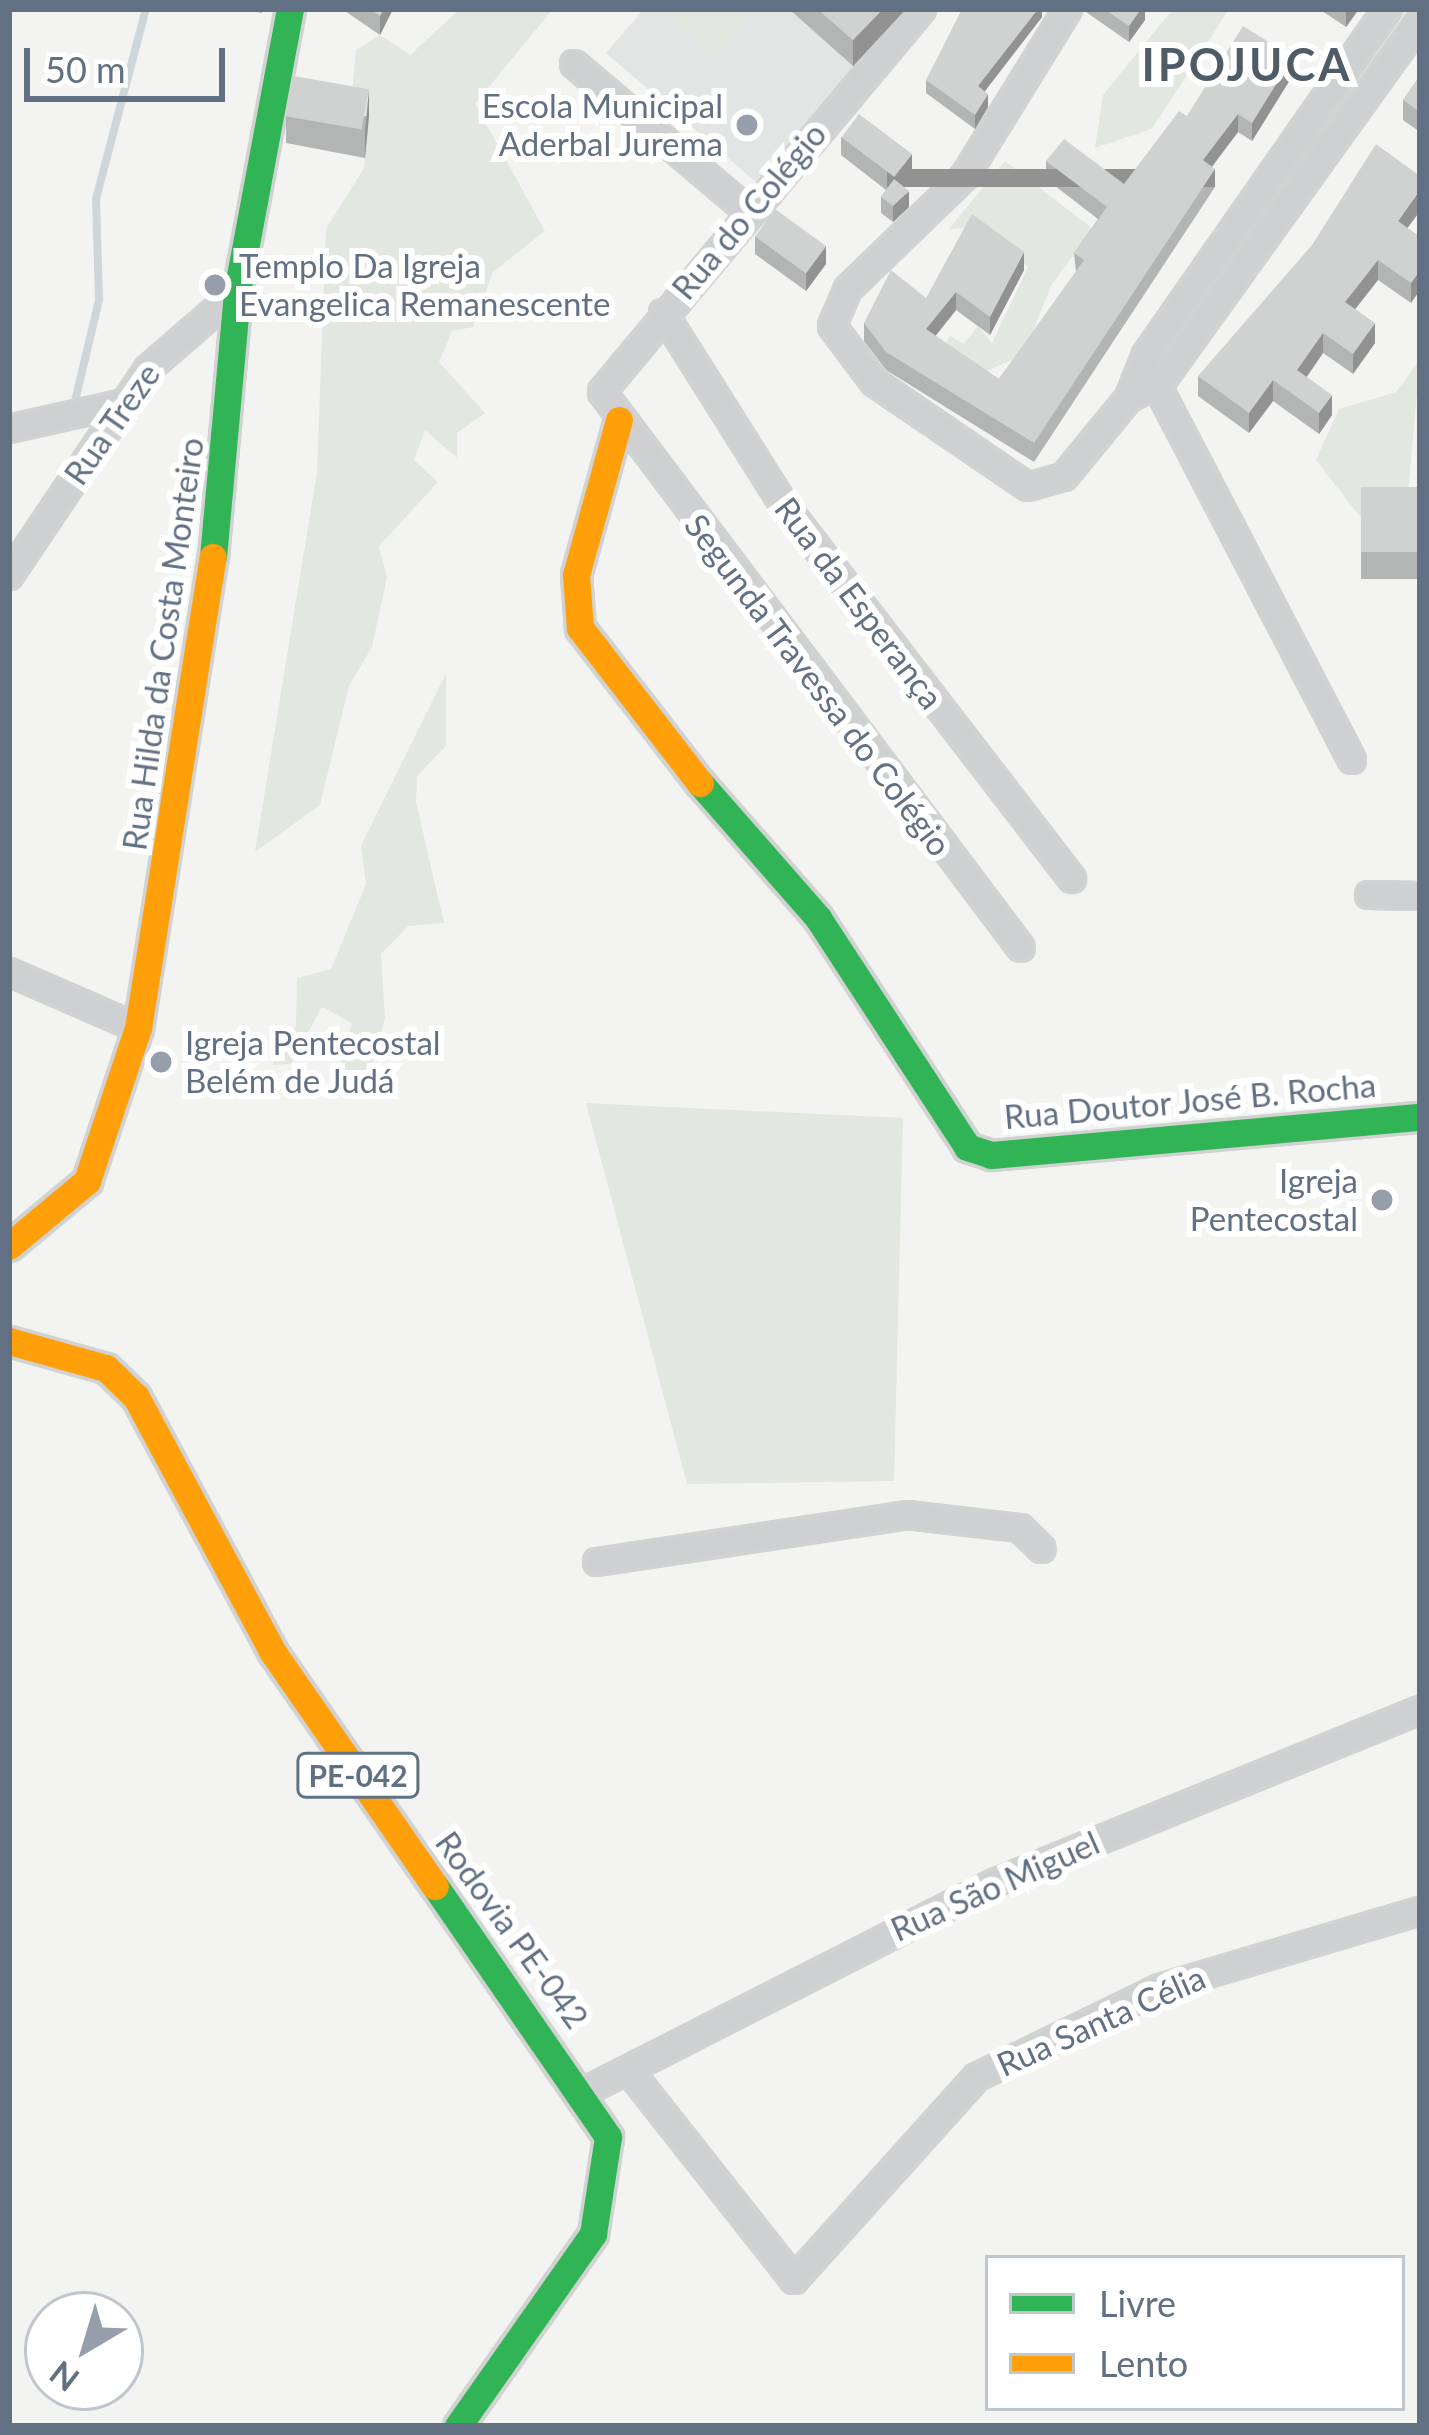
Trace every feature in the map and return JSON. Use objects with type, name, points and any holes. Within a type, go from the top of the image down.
[{"type":"street","name":"Rua Hilda da Costa Monteiro","points":[[9,1246],[87,1181],[138,1028],[217,543],[237,292],[290,9]]},
{"type":"street","name":"Rua do Colégio","points":[[619,420],[602,392],[748,211],[922,9]]},
{"type":"street","points":[[1067,9],[965,176],[848,289],[832,326],[874,382],[1028,487],[1064,477],[1151,375],[1420,20]]},
{"type":"street","points":[[1151,375],[1387,9]]},
{"type":"street","points":[[574,64],[748,211]]},
{"type":"street","name":"Rua Treze","points":[[9,576],[120,404],[170,343],[237,292]]},
{"type":"street","name":"Rua da Esperança","points":[[663,314],[784,505],[1072,879]]},
{"type":"street","points":[[1151,375],[1352,760]]},
{"type":"street","points":[[9,429],[120,404]]},
{"type":"street","name":"Segunda Travessa do Colégio","points":[[619,420],[1021,948]]},
{"type":"street","name":"Rua Doutor José B. Rocha","points":[[619,420],[576,575],[580,628],[638,713],[818,917],[967,1147],[991,1155],[1420,1117]]},
{"type":"street","points":[[1369,895],[1420,896]]},
{"type":"street","points":[[9,972],[138,1028]]},
{"type":"street","name":"Rodovia PE-042","points":[[9,1341],[106,1368],[136,1397],[272,1651],[584,2092],[608,2137],[608,2181],[572,2272],[458,2426]]},
{"type":"street","points":[[597,1562],[907,1515],[1020,1528],[1042,1549]]},
{"type":"street","name":"Rua São Miguel","points":[[584,2092],[994,1882],[1420,1710]]},
{"type":"street","name":"Rua Santa Célia","points":[[630,2072],[794,2280],[977,2077],[1160,1988],[1420,1911]]},
{"type":"shaded area","points":[[460,9],[553,9],[475,104],[545,231],[493,272],[473,327],[452,331],[439,362],[485,413],[457,433],[457,458],[425,430],[414,460],[438,482],[379,546],[387,577],[372,647],[349,686],[320,805],[255,852],[317,472],[326,229],[364,168],[369,116],[350,112],[356,50],[380,35],[410,55]]},
{"type":"shaded area","name":"Escola Municipal Aderbal Jurema","points":[[644,9],[906,9],[757,183],[606,53]]},
{"type":"shaded area","points":[[660,9],[755,9],[715,57]]},
{"type":"shaded area","points":[[1173,9],[1229,9],[1152,129],[1095,148],[1103,95]]},
{"type":"shaded area","points":[[1393,9],[1420,12],[1172,357],[1148,372]]},
{"type":"shaded area","points":[[1005,161],[1093,229],[1052,284],[1024,354],[978,375],[944,349],[950,336],[964,344],[978,326],[992,343],[1028,267],[978,227],[949,229]]},
{"type":"shaded area","points":[[1420,360],[1406,515],[1361,518],[1316,460],[1339,409],[1396,392]]},
{"type":"shaded area","points":[[446,673],[446,746],[417,776],[416,802],[444,923],[408,926],[381,954],[385,1018],[367,1084],[337,1077],[352,1023],[322,1007],[291,1064],[272,1065],[296,1026],[297,978],[331,969],[366,884],[361,846]]},
{"type":"shaded area","points":[[586,1103],[903,1118],[894,1481],[687,1484]]},
{"type":"building","points":[[817,9],[883,9],[853,40]]},
{"type":"building","points":[[962,9],[1038,9],[978,86],[988,94],[975,115],[926,80]]},
{"type":"building","points":[[1104,9],[1141,9],[1129,26]]},
{"type":"building","points":[[1243,26],[1293,57],[1252,123],[1238,114],[1203,160],[1215,169],[1034,443],[886,352],[864,323],[891,270],[926,298],[972,214],[1024,252],[990,317],[956,292],[926,329],[999,379],[1084,260],[1074,253],[1107,207],[1046,161],[1064,139],[1124,184],[1179,111],[1187,116]]},
{"type":"building","points":[[294,76],[369,89],[362,130],[287,116]]},
{"type":"building","points":[[1420,76],[1420,112],[1403,100]]},
{"type":"building","points":[[859,114],[912,154],[894,177],[842,137]]},
{"type":"building","points":[[1376,144],[1420,176],[1420,190],[1398,221],[1420,237],[1420,270],[1411,283],[1378,260],[1345,302],[1375,323],[1353,354],[1323,333],[1297,370],[1332,395],[1319,413],[1273,380],[1249,413],[1198,376],[1312,245]]},
{"type":"building","points":[[894,179],[909,191],[893,206],[881,197]]},
{"type":"building","points":[[775,209],[826,246],[806,274],[755,237]]},
{"type":"building","points":[[1361,487],[1420,487],[1420,552],[1361,552]]},
{"type":"waterway","points":[[75,401],[99,300],[96,199],[146,9]]},
{"type":"traffic: fast","points":[[213,557],[237,292],[290,9]]},
{"type":"traffic: fast","points":[[700,783],[818,918],[967,1147],[991,1155],[1420,1117]]},
{"type":"traffic: fast","points":[[435,1886],[608,2137],[593,2234],[458,2426]]},
{"type":"traffic: slow","points":[[619,420],[576,575],[580,628],[700,783]]},
{"type":"traffic: slow","points":[[9,1246],[87,1181],[138,1028],[213,557]]},
{"type":"traffic: slow","points":[[9,1341],[106,1368],[136,1397],[272,1651],[435,1886]]},
{"type":"place","name":"Escola Municipal Aderbal Jurema","points":[[747,125]]},
{"type":"place","name":"Templo Da Igreja Evangelica Remanescente","points":[[215,285]]},
{"type":"place","name":"Igreja Pentecostal Belém de Judá","points":[[161,1062]]},
{"type":"place","name":"Igreja Pentecostal","points":[[1382,1200]]},
{"type":"district","name":"IPOJUCA","points":[[1247,65]]}]
